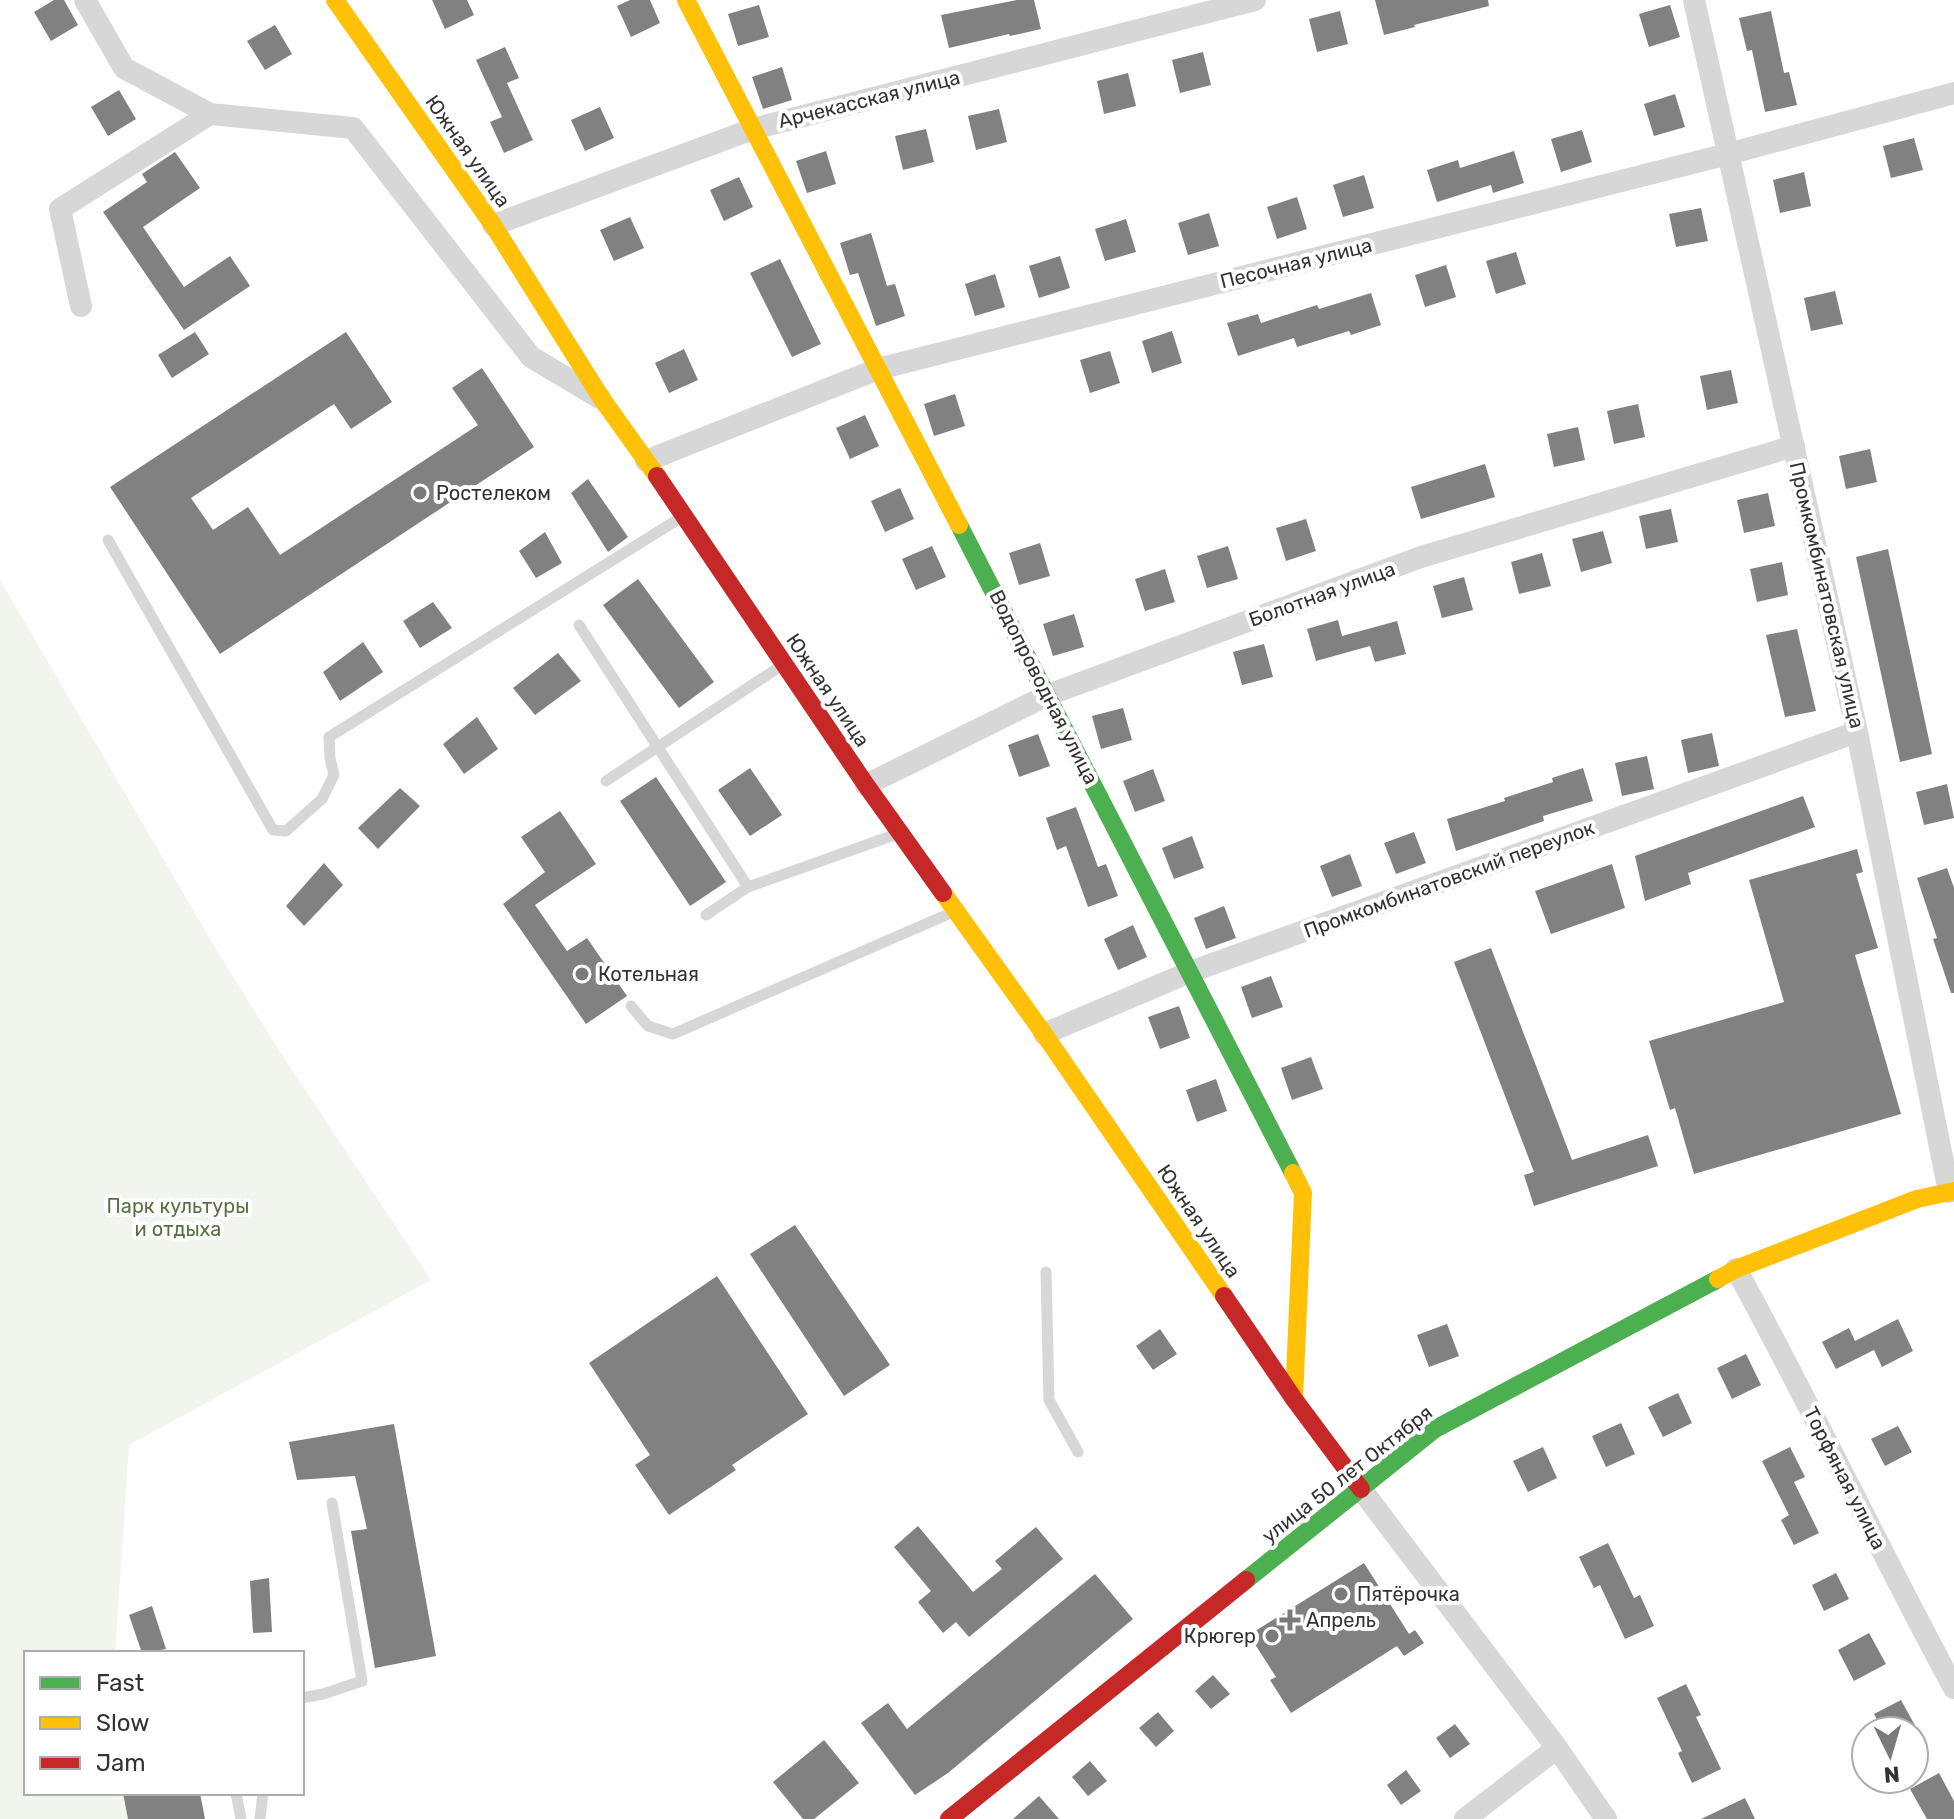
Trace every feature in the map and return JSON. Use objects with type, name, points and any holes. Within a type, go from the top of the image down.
[{"type":"street","points":[[85,0],[124,68],[210,114],[353,128],[531,357],[602,399]]},
{"type":"street","name":"Южная улица","points":[[335,0],[493,225],[602,399],[685,514],[866,785],[1044,1034],[1294,1399],[1361,1489]]},
{"type":"street","name":"Водопроводная улица","points":[[686,0],[1303,1193],[1294,1399]]},
{"type":"street","name":"Арчекасская улица","points":[[493,225],[753,129],[1255,0]]},
{"type":"street","name":"Промкомбинатовская улица","points":[[1694,0],[1857,732],[1952,1192]]},
{"type":"street","name":"Песочная улица","points":[[646,461],[878,369],[1728,154],[1954,93]]},
{"type":"street","points":[[81,306],[60,209],[210,114]]},
{"type":"street","name":"Болотная улица","points":[[866,785],[1048,695],[1421,557],[1794,446]]},
{"type":"street","name":"Промкомбинатовский переулок","points":[[1044,1034],[1190,972],[1857,732]]},
{"type":"street","name":"улица 50 лет Октября","points":[[949,1819],[1435,1429],[1736,1269],[1917,1199],[1952,1192]]},
{"type":"street","name":"Торфяная улица","points":[[1736,1269],[1783,1353],[1954,1688]]},
{"type":"street","points":[[1361,1489],[1557,1748],[1606,1819]]},
{"type":"street","points":[[1465,1819],[1557,1748]]},
{"type":"lane","points":[[108,540],[273,830],[286,831],[322,799],[334,775],[329,737],[685,514]]},
{"type":"lane","points":[[579,625],[748,887]]},
{"type":"lane","points":[[606,781],[784,664]]},
{"type":"lane","points":[[706,915],[748,887],[902,833]]},
{"type":"lane","points":[[631,1006],[648,1026],[673,1034],[957,910]]},
{"type":"lane","points":[[1046,1272],[1049,1400],[1078,1452]]},
{"type":"lane","points":[[304,1698],[362,1681],[332,1503]]},
{"type":"lane","points":[[236,1795],[241,1819]]},
{"type":"lane","points":[[260,1819],[263,1795]]},
{"type":"green space","name":"Парк культуры и отдыха","points":[[0,580],[216,949],[280,1052],[431,1280],[129,1445],[115,1651],[24,1651],[24,1795],[141,1795],[147,1819],[0,1819]]},
{"type":"building","points":[[54,0],[64,0],[78,25],[51,41],[34,12]]},
{"type":"building","points":[[432,0],[467,0],[474,15],[445,29]]},
{"type":"building","points":[[630,0],[650,0],[660,23],[631,37],[617,6]]},
{"type":"building","points":[[1017,0],[1034,0],[1041,29],[949,48],[941,15]]},
{"type":"building","points":[[1375,0],[1488,0],[1489,6],[1384,35]]},
{"type":"building","points":[[759,5],[769,37],[738,46],[728,14]]},
{"type":"building","points":[[1670,5],[1680,37],[1649,47],[1639,14]]},
{"type":"building","points":[[1340,11],[1348,44],[1317,52],[1309,19]]},
{"type":"building","points":[[1771,11],[1784,73],[1789,72],[1797,105],[1765,112],[1752,50],[1747,51],[1739,18]]},
{"type":"building","points":[[275,25],[292,54],[265,70],[247,41]]},
{"type":"building","points":[[505,47],[519,78],[507,83],[533,140],[504,153],[490,122],[502,117],[476,60]]},
{"type":"building","points":[[1203,52],[1211,85],[1180,93],[1172,60]]},
{"type":"building","points":[[782,67],[792,100],[763,109],[752,77]]},
{"type":"building","points":[[1128,73],[1136,106],[1104,114],[1097,81]]},
{"type":"building","points":[[119,90],[136,119],[108,136],[91,107]]},
{"type":"building","points":[[1675,94],[1685,127],[1654,136],[1644,104]]},
{"type":"building","points":[[600,107],[614,138],[585,151],[571,120]]},
{"type":"building","points":[[999,109],[1007,142],[976,150],[968,116]]},
{"type":"building","points":[[926,129],[934,162],[903,170],[895,136]]},
{"type":"building","points":[[1582,130],[1592,162],[1561,172],[1551,139]]},
{"type":"building","points":[[1914,138],[1923,170],[1891,178],[1883,146]]},
{"type":"building","points":[[826,151],[836,184],[807,193],[796,161]]},
{"type":"building","points":[[1514,151],[1524,183],[1493,193],[1491,185],[1437,202],[1427,170],[1458,160],[1460,168]]},
{"type":"building","points":[[175,152],[200,188],[143,227],[184,287],[230,256],[250,286],[184,330],[103,212],[147,182],[142,174]]},
{"type":"building","points":[[1804,172],[1811,206],[1780,213],[1773,180]]},
{"type":"building","points":[[1364,175],[1374,208],[1343,217],[1333,185]]},
{"type":"building","points":[[739,177],[753,207],[724,221],[710,190]]},
{"type":"building","points":[[1297,197],[1307,229],[1277,239],[1267,207]]},
{"type":"building","points":[[1701,208],[1708,241],[1676,247],[1669,214]]},
{"type":"building","points":[[1209,213],[1219,246],[1188,255],[1178,223]]},
{"type":"building","points":[[630,217],[644,248],[614,261],[600,230]]},
{"type":"building","points":[[1126,219],[1136,252],[1105,261],[1095,229]]},
{"type":"building","points":[[871,233],[887,286],[895,284],[905,316],[876,326],[858,273],[850,275],[840,243]]},
{"type":"building","points":[[1516,252],[1526,284],[1496,294],[1486,261]]},
{"type":"building","points":[[1060,256],[1070,288],[1039,298],[1029,266]]},
{"type":"building","points":[[780,259],[821,344],[792,357],[750,273]]},
{"type":"building","points":[[1446,265],[1456,297],[1425,307],[1415,275]]},
{"type":"building","points":[[995,274],[1005,307],[975,316],[965,284]]},
{"type":"building","points":[[1835,291],[1843,324],[1811,331],[1804,298]]},
{"type":"building","points":[[1371,293],[1381,325],[1297,347],[1294,338],[1238,356],[1227,323],[1258,314],[1261,323],[1317,305],[1319,309]]},
{"type":"building","points":[[1172,331],[1182,363],[1152,373],[1142,341]]},
{"type":"building","points":[[195,332],[209,354],[172,378],[158,355]]},
{"type":"building","name":"Ростелеком","points":[[346,332],[392,402],[351,429],[334,404],[191,498],[213,530],[248,507],[280,555],[478,425],[452,388],[482,368],[534,447],[220,654],[110,487]]},
{"type":"building","points":[[684,349],[698,380],[669,393],[655,363]]},
{"type":"building","points":[[1110,351],[1120,383],[1090,393],[1080,360]]},
{"type":"building","points":[[1731,370],[1738,403],[1707,410],[1700,376]]},
{"type":"building","points":[[955,394],[965,426],[934,436],[924,404]]},
{"type":"building","points":[[1638,404],[1645,437],[1614,444],[1607,411]]},
{"type":"building","points":[[865,415],[879,446],[850,459],[836,428]]},
{"type":"building","points":[[1578,427],[1585,460],[1554,467],[1547,434]]},
{"type":"building","points":[[1870,449],[1877,482],[1846,489],[1839,456]]},
{"type":"building","points":[[1485,464],[1495,497],[1421,519],[1411,487]]},
{"type":"building","points":[[588,479],[628,537],[608,552],[571,493]]},
{"type":"building","points":[[900,488],[914,519],[885,532],[871,501]]},
{"type":"building","points":[[1768,493],[1775,526],[1744,533],[1737,500]]},
{"type":"building","points":[[1671,509],[1678,542],[1646,549],[1639,516]]},
{"type":"building","points":[[1306,519],[1316,551],[1286,561],[1276,528]]},
{"type":"building","points":[[1603,531],[1612,563],[1581,572],[1572,539]]},
{"type":"building","points":[[545,532],[562,563],[536,578],[519,551]]},
{"type":"building","points":[[1040,543],[1050,576],[1019,585],[1009,553]]},
{"type":"building","points":[[932,546],[946,577],[916,590],[902,559]]},
{"type":"building","points":[[1228,546],[1238,579],[1207,588],[1197,556]]},
{"type":"building","points":[[1888,549],[1932,754],[1900,762],[1856,557]]},
{"type":"building","points":[[1542,553],[1551,586],[1519,594],[1511,562]]},
{"type":"building","points":[[1782,562],[1788,595],[1757,602],[1750,569]]},
{"type":"building","points":[[1165,569],[1175,602],[1145,611],[1135,579]]},
{"type":"building","points":[[1464,577],[1473,610],[1442,618],[1433,586]]},
{"type":"building","points":[[638,579],[714,682],[679,708],[603,605]]},
{"type":"building","points":[[433,602],[452,628],[420,648],[403,621]]},
{"type":"building","points":[[1074,614],[1084,647],[1053,656],[1043,624]]},
{"type":"building","points":[[1338,620],[1342,636],[1397,621],[1406,654],[1375,662],[1370,646],[1316,661],[1307,629]]},
{"type":"building","points":[[1797,629],[1816,711],[1785,717],[1766,635]]},
{"type":"building","points":[[363,642],[383,672],[340,701],[323,672]]},
{"type":"building","points":[[1264,644],[1273,677],[1242,685],[1233,652]]},
{"type":"building","points":[[558,653],[581,681],[535,715],[513,688]]},
{"type":"building","points":[[1123,708],[1132,740],[1101,749],[1092,716]]},
{"type":"building","points":[[477,717],[498,749],[464,774],[443,744]]},
{"type":"building","points":[[1712,733],[1719,766],[1688,773],[1681,740]]},
{"type":"building","points":[[1038,734],[1050,766],[1019,777],[1008,745]]},
{"type":"building","points":[[1647,756],[1654,789],[1622,796],[1615,763]]},
{"type":"building","points":[[750,768],[782,815],[750,836],[718,790]]},
{"type":"building","points":[[1583,768],[1593,801],[1543,816],[1544,821],[1456,851],[1447,819],[1505,801],[1504,798],[1553,782],[1552,778]]},
{"type":"building","points":[[1153,769],[1165,801],[1135,812],[1123,781]]},
{"type":"building","points":[[656,777],[726,882],[690,906],[620,801]]},
{"type":"building","points":[[1947,784],[1954,818],[1924,825],[1916,792]]},
{"type":"building","points":[[400,788],[420,806],[378,849],[358,828]]},
{"type":"building","points":[[1803,796],[1815,827],[1688,873],[1691,884],[1645,901],[1635,856]]},
{"type":"building","points":[[1076,807],[1098,867],[1106,864],[1118,896],[1088,907],[1066,846],[1057,850],[1046,818]]},
{"type":"building","name":"Котельная","points":[[560,811],[596,864],[535,905],[567,951],[587,938],[627,996],[586,1024],[503,904],[545,872],[521,837]]},
{"type":"building","points":[[1414,832],[1426,863],[1396,874],[1384,843]]},
{"type":"building","points":[[1192,836],[1204,868],[1174,879],[1162,848]]},
{"type":"building","points":[[1857,849],[1863,872],[1856,874],[1878,948],[1855,955],[1901,1114],[1694,1174],[1675,1108],[1670,1110],[1649,1041],[1784,1002],[1749,880]]},
{"type":"building","points":[[1350,854],[1362,886],[1332,897],[1320,866]]},
{"type":"building","points":[[324,863],[343,885],[304,926],[286,906]]},
{"type":"building","points":[[1612,864],[1625,908],[1551,934],[1535,891]]},
{"type":"building","points":[[1947,868],[1954,888],[1954,993],[1951,993],[1933,939],[1937,938],[1917,878]]},
{"type":"building","points":[[1224,906],[1236,938],[1206,949],[1194,918]]},
{"type":"building","points":[[1133,925],[1147,957],[1118,970],[1104,939]]},
{"type":"building","points":[[1491,948],[1572,1160],[1648,1135],[1658,1166],[1534,1206],[1524,1175],[1534,1172],[1454,962]]},
{"type":"building","points":[[1271,976],[1283,1007],[1252,1018],[1241,987]]},
{"type":"building","points":[[1179,1006],[1190,1038],[1160,1049],[1148,1017]]},
{"type":"building","points":[[1311,1057],[1323,1089],[1292,1100],[1281,1068]]},
{"type":"building","points":[[1216,1079],[1227,1111],[1197,1122],[1186,1090]]},
{"type":"building","points":[[795,1225],[890,1365],[844,1396],[750,1254]]},
{"type":"building","points":[[717,1276],[808,1414],[732,1465],[736,1470],[669,1515],[635,1465],[650,1455],[589,1363]]},
{"type":"building","points":[[1898,1319],[1913,1351],[1882,1367],[1874,1350],[1836,1369],[1822,1342],[1849,1328],[1855,1341]]},
{"type":"building","points":[[1447,1324],[1459,1356],[1429,1367],[1417,1335]]},
{"type":"building","points":[[1160,1329],[1177,1354],[1153,1370],[1136,1346]]},
{"type":"building","points":[[1746,1354],[1761,1385],[1732,1399],[1717,1368]]},
{"type":"building","points":[[1678,1393],[1692,1423],[1663,1437],[1648,1407]]},
{"type":"building","points":[[1621,1423],[1635,1454],[1606,1467],[1592,1436]]},
{"type":"building","points":[[394,1424],[436,1656],[375,1668],[351,1531],[367,1529],[355,1476],[297,1480],[289,1442]]},
{"type":"building","points":[[1898,1426],[1912,1452],[1885,1466],[1871,1439]]},
{"type":"building","points":[[1543,1447],[1557,1478],[1528,1492],[1513,1461]]},
{"type":"building","points":[[1790,1447],[1805,1477],[1794,1482],[1819,1533],[1794,1545],[1781,1520],[1789,1515],[1762,1461]]},
{"type":"building","points":[[918,1526],[973,1592],[1002,1569],[995,1561],[1036,1527],[1063,1559],[969,1637],[956,1622],[943,1633],[918,1602],[931,1591],[894,1547]]},
{"type":"building","points":[[1608,1543],[1634,1598],[1640,1595],[1654,1626],[1625,1639],[1600,1585],[1594,1588],[1579,1557]]},
{"type":"building","points":[[1364,1563],[1409,1634],[1415,1630],[1424,1643],[1404,1656],[1397,1646],[1291,1713],[1270,1680],[1276,1677],[1249,1635]]},
{"type":"building","points":[[1836,1573],[1849,1599],[1824,1611],[1812,1585]]},
{"type":"building","points":[[1095,1574],[1133,1619],[948,1773],[915,1795],[861,1723],[888,1703],[907,1729]]},
{"type":"building","points":[[269,1578],[272,1632],[253,1633],[250,1581]]},
{"type":"building","points":[[152,1606],[166,1649],[141,1651],[129,1615]]},
{"type":"building","points":[[1869,1633],[1886,1664],[1854,1681],[1838,1650]]},
{"type":"building","points":[[1213,1675],[1230,1694],[1211,1709],[1195,1691]]},
{"type":"building","points":[[1686,1684],[1701,1715],[1696,1717],[1721,1769],[1692,1783],[1678,1753],[1682,1751],[1657,1698]]},
{"type":"building","points":[[1901,1700],[1909,1715],[1875,1715]]},
{"type":"building","points":[[1158,1712],[1174,1731],[1156,1747],[1139,1728]]},
{"type":"building","points":[[1455,1724],[1470,1744],[1450,1758],[1436,1738]]},
{"type":"building","points":[[824,1740],[859,1783],[814,1819],[803,1819],[773,1782]]},
{"type":"building","points":[[1090,1761],[1107,1781],[1088,1796],[1072,1777]]},
{"type":"building","points":[[1406,1770],[1421,1791],[1401,1805],[1387,1785]]},
{"type":"building","points":[[1939,1773],[1954,1801],[1954,1819],[1927,1819],[1913,1795],[1930,1795],[1930,1778]]},
{"type":"building","points":[[123,1795],[200,1795],[205,1819],[128,1819]]},
{"type":"building","points":[[1039,1796],[1059,1819],[1013,1819]]},
{"type":"building","points":[[1745,1798],[1755,1819],[1701,1819]]},
{"type":"traffic: fast","points":[[959,525],[1293,1173]]},
{"type":"traffic: fast","points":[[1246,1580],[1435,1429],[1718,1279]]},
{"type":"traffic: slow","points":[[335,0],[493,225],[602,399],[657,476]]},
{"type":"traffic: slow","points":[[686,0],[959,525]]},
{"type":"traffic: slow","points":[[943,893],[1224,1296]]},
{"type":"traffic: slow","points":[[1293,1173],[1303,1193],[1294,1399]]},
{"type":"traffic: slow","points":[[1718,1279],[1736,1269],[1917,1199],[1954,1191]]},
{"type":"traffic: jam","points":[[657,476],[866,785],[943,893]]},
{"type":"traffic: jam","points":[[1224,1296],[1294,1399],[1361,1489]]},
{"type":"traffic: jam","points":[[949,1819],[1246,1580]]},
{"type":"place","name":"Ростелеком","points":[[420,493]]},
{"type":"place","name":"Котельная","points":[[582,974]]},
{"type":"place","name":"Пятёрочка","points":[[1341,1594]]},
{"type":"place","name":"Апрель","points":[[1290,1620]]},
{"type":"place","name":"Крюгер","points":[[1272,1636]]}]
